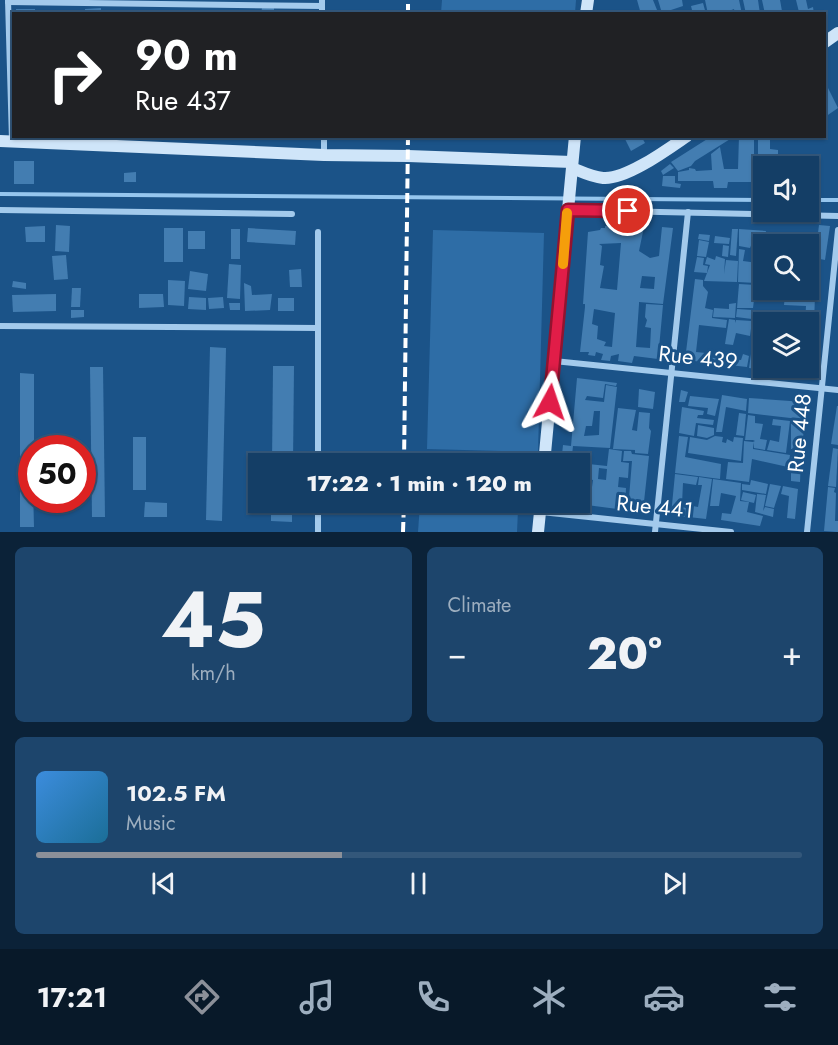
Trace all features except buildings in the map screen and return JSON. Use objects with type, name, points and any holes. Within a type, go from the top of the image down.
[{"type":"street","points":[[322,6],[65,4],[8,1],[6,142],[324,155],[408,156],[572,165],[592,176],[605,178],[646,164],[684,138]]},
{"type":"street","points":[[324,138],[324,155]]},
{"type":"street","points":[[545,453],[575,138]]},
{"type":"street","points":[[568,200],[688,212],[838,216]]},
{"type":"street","points":[[0,210],[291,214]]},
{"type":"street","points":[[655,532],[688,212]]},
{"type":"street","name":"Rue 448","points":[[807,532],[838,230]]},
{"type":"street","points":[[318,232],[318,453]]},
{"type":"street","points":[[0,326],[318,328]]},
{"type":"street","name":"Rue 439","points":[[554,361],[838,390]]},
{"type":"street","points":[[318,513],[318,532]]},
{"type":"street","points":[[538,532],[540,513]]},
{"type":"street","name":"Rue 441","points":[[581,513],[731,532]]},
{"type":"shaded area","points":[[442,0],[576,0],[575,12],[441,12]]},
{"type":"shaded area","points":[[433,230],[544,233],[538,452],[427,449]]},
{"type":"shaded area","points":[[419,513],[518,513],[517,532],[418,532]]},
{"type":"waterway","points":[[0,194],[753,200]]},
{"type":"waterway","points":[[819,200],[838,200]]},
{"type":"railway","points":[[408,0],[408,12]]},
{"type":"railway","points":[[404,453],[408,138]]},
{"type":"railway","points":[[403,532],[404,513]]},
{"type":"slow traffic","points":[[563,264],[567,213]]},
{"type":"route","points":[[550,402],[568,210],[628,211]]}]
